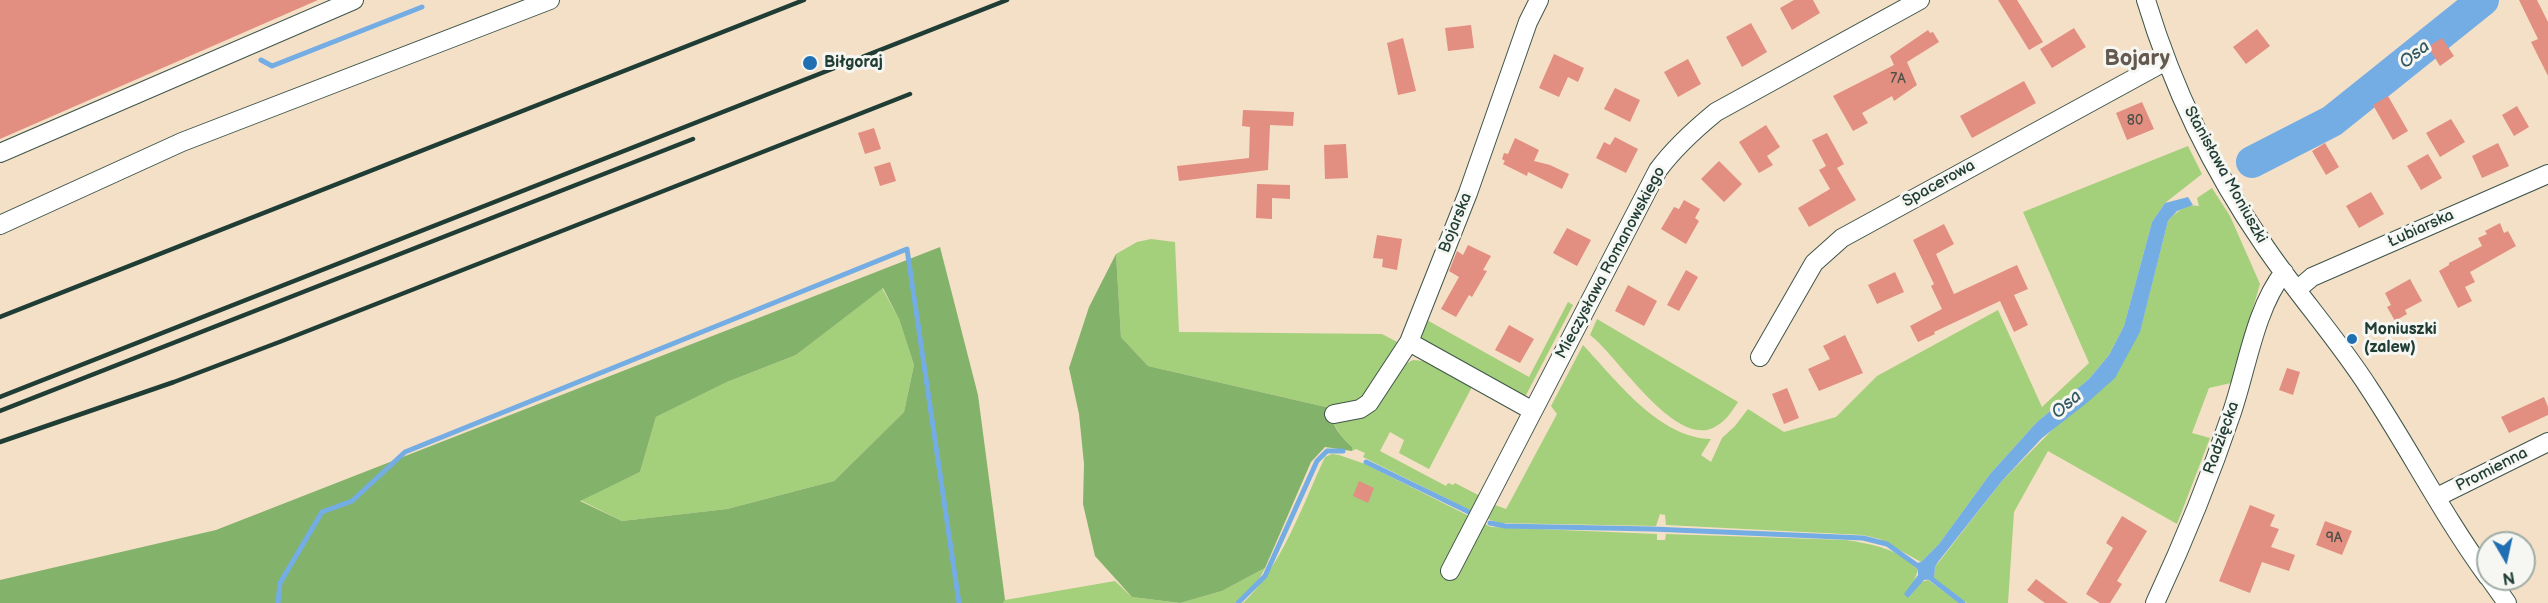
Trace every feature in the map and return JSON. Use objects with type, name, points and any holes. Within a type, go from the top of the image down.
[{"type":"street","points":[[0,153],[354,0]]},
{"type":"street","points":[[0,225],[182,142],[550,0]]},
{"type":"street","name":"Bojarska","points":[[1334,414],[1360,409],[1369,403],[1409,342],[1468,193],[1528,22],[1539,0]]},
{"type":"street","name":"Mieczysława Romanowskiego","points":[[1450,571],[1658,170],[1670,153],[1716,112],[1920,0]]},
{"type":"street","name":"Stanisława Moniuszki","points":[[2146,0],[2166,61],[2211,156],[2249,222],[2369,387],[2476,558]]},
{"type":"street","name":"Spacerowa","points":[[1760,357],[1814,263],[1842,238],[2166,61]]},
{"type":"street","name":"Łubiarska","points":[[2298,289],[2312,277],[2548,174]]},
{"type":"street","name":"Radzięcka","points":[[2155,603],[2196,509],[2220,444],[2264,306],[2284,272]]},
{"type":"street","points":[[1409,342],[1533,411]]},
{"type":"street","name":"Promienna","points":[[2437,497],[2548,442]]},
{"type":"green space","points":[[2188,146],[2202,174],[2165,203],[2152,222],[2124,326],[2109,355],[2089,379],[2037,422],[1990,474],[1939,544],[1921,562],[1880,539],[1863,535],[1666,525],[1665,515],[1660,514],[1656,526],[1499,523],[1488,519],[1495,505],[1506,509],[1511,500],[1557,414],[1551,406],[1583,345],[1624,390],[1656,418],[1692,436],[1711,439],[1701,455],[1711,462],[1722,438],[1748,409],[1784,432],[1836,417],[1877,376],[1998,310],[2042,407],[2089,363],[2023,212]]},
{"type":"green space","points":[[2212,188],[2230,216],[2260,284],[2231,383],[2209,388],[2192,433],[2210,438],[2177,524],[2048,451],[2014,512],[2008,603],[1967,603],[1934,579],[1935,567],[2002,481],[2057,425],[2140,331],[2168,221],[2186,207],[2199,206],[2197,198]]},
{"type":"green space","points":[[1151,239],[1175,242],[1179,332],[1382,334],[1401,344],[1363,402],[1330,408],[1148,366],[1121,337],[1116,254],[1137,242]]},
{"type":"green space","points":[[940,247],[978,395],[1005,600],[1003,603],[0,603],[0,580],[216,530]],"holes":[[[883,288],[899,319],[914,365],[904,412],[834,481],[727,509],[622,521],[580,501],[640,472],[656,417],[727,382],[796,355]]]},
{"type":"green space","points":[[1116,254],[1121,337],[1148,366],[1330,408],[1330,414],[1337,430],[1352,447],[1352,451],[1325,447],[1311,462],[1265,568],[1222,591],[1180,603],[1132,597],[1095,556],[1083,504],[1084,464],[1079,414],[1069,368],[1089,307]]},
{"type":"green space","points":[[882,288],[899,319],[914,365],[904,412],[834,481],[727,509],[622,521],[580,500],[640,472],[656,417],[727,382],[796,355]]},
{"type":"green space","points":[[1568,302],[1573,305],[1525,397],[1427,344],[1419,335],[1425,319],[1529,377]]},
{"type":"green space","points":[[1597,319],[1738,402],[1724,420],[1713,428],[1697,430],[1681,424],[1647,396],[1590,335]]},
{"type":"green space","points":[[1413,360],[1435,362],[1473,385],[1429,469],[1399,453],[1404,440],[1390,432],[1380,451],[1446,486],[1448,483],[1453,485],[1455,483],[1480,496],[1473,518],[1491,527],[1657,534],[1657,540],[1665,540],[1666,534],[1846,540],[1894,552],[1911,563],[1918,570],[1908,598],[1921,582],[1928,580],[1960,603],[1243,603],[1257,589],[1280,554],[1325,457],[1332,454],[1365,464],[1469,516],[1472,511],[1363,457],[1365,453],[1356,449],[1352,451],[1352,447],[1342,437],[1330,418],[1339,418],[1401,366]]},
{"type":"green space","points":[[1265,568],[1257,583],[1235,603],[1180,603],[1222,591]]},
{"type":"green space","points":[[1115,581],[1132,597],[1179,603],[1003,603],[1005,600]]},
{"type":"water","points":[[2188,197],[2193,205],[2177,211],[2168,221],[2140,332],[2115,378],[2042,438],[2002,481],[1938,562],[1934,579],[1924,580],[1908,598],[1904,594],[1918,575],[1918,570],[1913,564],[1921,562],[1939,544],[1990,474],[2037,422],[2089,379],[2109,355],[2124,326],[2152,222],[2165,203]]},
{"type":"building","points":[[0,0],[318,0],[0,139]]},
{"type":"building","points":[[1794,0],[1813,0],[1820,13],[1792,30],[1780,8]]},
{"type":"building","points":[[1998,0],[2017,0],[2043,42],[2029,50]]},
{"type":"building","points":[[2519,0],[2537,0],[2548,22],[2548,76],[2531,42],[2538,39]]},
{"type":"building","points":[[1751,23],[1767,52],[1742,67],[1726,37]]},
{"type":"building","points":[[1471,25],[1474,48],[1448,51],[1445,28]]},
{"type":"building","points":[[2074,28],[2086,47],[2052,68],[2040,49]]},
{"type":"building","points":[[2257,29],[2270,46],[2246,64],[2233,47]]},
{"type":"building","points":[[1928,30],[1930,33],[1933,32],[1939,42],[1907,62],[1917,85],[1894,101],[1892,96],[1862,113],[1868,123],[1853,131],[1833,96],[1894,65],[1890,56]]},
{"type":"building","points":[[1403,38],[1416,91],[1398,95],[1387,43]]},
{"type":"building","points":[[2442,38],[2454,56],[2440,66],[2428,47]]},
{"type":"building","points":[[1554,54],[1584,68],[1578,82],[1568,77],[1559,97],[1539,88]]},
{"type":"building","points":[[1688,59],[1701,84],[1678,97],[1664,72]]},
{"type":"building","points":[[2024,81],[2036,103],[1972,138],[1960,116]]},
{"type":"building","points":[[1615,88],[1640,100],[1630,122],[1604,109]]},
{"type":"building","points":[[2388,96],[2408,131],[2393,140],[2373,105]]},
{"type":"building","points":[[2142,102],[2154,129],[2127,140],[2116,113]]},
{"type":"building","points":[[2517,106],[2529,127],[2514,136],[2502,115]]},
{"type":"building","points":[[1243,110],[1294,112],[1293,126],[1270,125],[1268,170],[1179,181],[1177,166],[1249,158],[1250,127],[1242,126]]},
{"type":"building","points":[[2451,119],[2465,142],[2440,157],[2426,133]]},
{"type":"building","points":[[1766,125],[1780,147],[1767,156],[1773,165],[1759,173],[1739,142]]},
{"type":"building","points":[[874,128],[881,149],[865,154],[858,133]]},
{"type":"building","points":[[1827,133],[1844,164],[1837,168],[1856,200],[1809,227],[1798,208],[1830,189],[1819,170],[1826,166],[1812,140]]},
{"type":"building","points":[[1615,137],[1638,149],[1626,173],[1596,158],[1604,142],[1610,145]]},
{"type":"building","points":[[1515,138],[1539,150],[1534,161],[1550,165],[1569,174],[1562,189],[1528,172],[1527,176],[1503,164],[1504,153],[1508,154]]},
{"type":"building","points":[[2325,143],[2339,167],[2326,175],[2312,151]]},
{"type":"building","points":[[2498,143],[2509,166],[2482,178],[2472,156]]},
{"type":"building","points":[[1346,144],[1348,178],[1325,179],[1324,145]]},
{"type":"building","points":[[2428,154],[2442,178],[2421,190],[2407,166]]},
{"type":"building","points":[[1719,161],[1742,184],[1724,202],[1701,179]]},
{"type":"building","points":[[890,162],[896,181],[880,186],[874,167]]},
{"type":"building","points":[[1257,184],[1290,185],[1290,199],[1272,198],[1272,219],[1256,218]]},
{"type":"building","points":[[2371,192],[2384,214],[2359,228],[2346,206]]},
{"type":"building","points":[[1684,200],[1700,209],[1695,218],[1699,221],[1686,244],[1661,229],[1674,207],[1679,209]]},
{"type":"building","points":[[2500,223],[2504,233],[2508,231],[2516,246],[2470,272],[2475,282],[2465,287],[2472,301],[2458,308],[2439,271],[2449,263],[2482,246],[2478,238],[2487,234],[2485,231]]},
{"type":"building","points":[[1944,224],[1954,244],[1936,254],[1954,294],[2017,265],[2028,289],[2014,295],[2028,325],[2014,332],[2000,301],[1918,342],[1910,326],[1942,309],[1931,286],[1934,284],[1913,240]]},
{"type":"building","points":[[1567,228],[1591,240],[1577,266],[1553,253]]},
{"type":"building","points":[[1377,235],[1402,239],[1397,270],[1382,267],[1383,259],[1373,258]]},
{"type":"building","points":[[1468,245],[1491,256],[1483,270],[1487,271],[1472,297],[1469,295],[1456,317],[1441,309],[1459,277],[1449,271],[1457,251],[1463,255]]},
{"type":"building","points":[[1686,270],[1698,277],[1679,311],[1667,305]]},
{"type":"building","points":[[1895,272],[1904,292],[1877,304],[1868,285]]},
{"type":"building","points":[[2410,279],[2422,301],[2405,310],[2407,314],[2395,321],[2387,307],[2391,305],[2385,293]]},
{"type":"building","points":[[1628,285],[1657,301],[1644,326],[1615,311]]},
{"type":"building","points":[[1509,325],[1534,339],[1520,363],[1495,350]]},
{"type":"building","points":[[1845,335],[1863,373],[1819,391],[1808,369],[1830,359],[1823,346]]},
{"type":"building","points":[[2287,368],[2300,372],[2293,395],[2279,390]]},
{"type":"building","points":[[1787,388],[1799,418],[1784,424],[1772,394]]},
{"type":"building","points":[[2544,397],[2548,415],[2509,433],[2501,417]]},
{"type":"building","points":[[1359,481],[1374,488],[1368,503],[1353,496]]},
{"type":"building","points":[[2250,505],[2275,515],[2270,526],[2279,529],[2271,547],[2295,555],[2289,571],[2262,562],[2250,593],[2219,581]]},
{"type":"building","points":[[2122,516],[2147,531],[2117,581],[2122,584],[2110,603],[2100,603],[2086,594],[2113,548],[2106,543]]},
{"type":"building","points":[[2325,521],[2352,531],[2342,555],[2316,545]]},
{"type":"building","points":[[2036,579],[2068,603],[2045,603],[2027,590]]},
{"type":"waterway","name":"Osa","points":[[2252,162],[2332,121],[2483,0]]},
{"type":"waterway","points":[[261,60],[272,66],[422,7]]},
{"type":"waterway","points":[[278,603],[280,583],[322,512],[352,501],[405,452],[907,249],[959,603]]},
{"type":"waterway","points":[[1238,603],[1265,576],[1317,461],[1327,451],[1343,451]]},
{"type":"waterway","points":[[1366,462],[1469,512]]},
{"type":"waterway","points":[[1490,523],[1505,526],[1652,529],[1863,538],[1887,544],[1918,566]]},
{"type":"waterway","points":[[1929,577],[1963,603]]},
{"type":"railway","points":[[0,317],[804,0]]},
{"type":"railway","points":[[0,397],[1007,0]]},
{"type":"railway","points":[[0,442],[174,382],[282,341],[910,94]]},
{"type":"railway","points":[[0,411],[693,139]]},
{"type":"place","name":"Biłgoraj","points":[[810,63]]},
{"type":"place","name":"Moniuszki (zalew)","points":[[2352,339]]},
{"type":"district","name":"Bojary","points":[[2137,59]]}]
